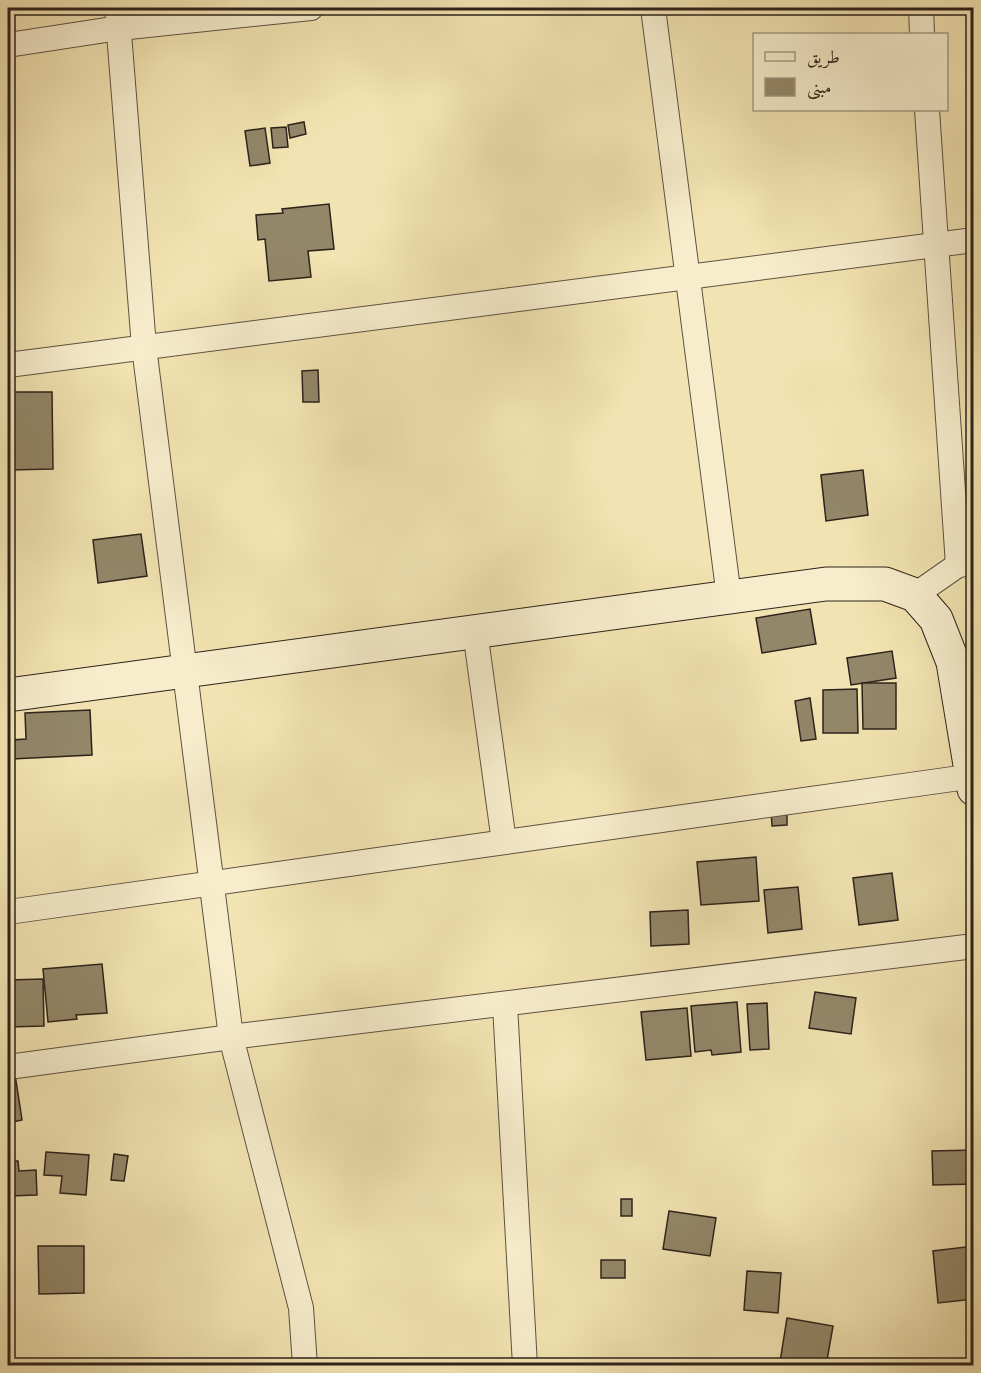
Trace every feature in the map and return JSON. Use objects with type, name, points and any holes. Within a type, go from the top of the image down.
[{"type":"street","points":[[8,45],[118,18],[311,8]]},
{"type":"street","points":[[653,8],[729,597]]},
{"type":"street","points":[[921,8],[922,33]]},
{"type":"street","points":[[118,18],[144,347],[231,1037],[301,1308],[305,1365]]},
{"type":"street","points":[[915,595],[966,564],[927,111]]},
{"type":"street","points":[[8,365],[974,240]]},
{"type":"street","points":[[8,695],[826,584],[885,584],[915,595],[936,619],[954,662],[973,781],[504,842],[8,912]]},
{"type":"street","points":[[475,632],[504,842]]},
{"type":"street","points":[[8,1067],[231,1037],[974,946]]},
{"type":"street","points":[[505,1005],[525,1365]]},
{"type":"building","points":[[304,122],[306,134],[290,138],[288,125]]},
{"type":"building","points":[[286,127],[288,147],[273,148],[271,128]]},
{"type":"building","points":[[265,128],[270,163],[250,166],[245,131]]},
{"type":"building","points":[[329,204],[334,249],[308,251],[311,277],[269,281],[265,239],[258,240],[256,215],[283,213],[282,209]]},
{"type":"building","points":[[318,370],[319,402],[303,402],[302,371]]},
{"type":"building","points":[[8,392],[52,392],[53,469],[8,470]]},
{"type":"building","points":[[863,470],[868,515],[826,521],[821,475]]},
{"type":"building","points":[[141,534],[147,576],[98,583],[93,540]]},
{"type":"building","points":[[810,609],[816,644],[762,653],[756,618]]},
{"type":"building","points":[[892,651],[896,678],[851,685],[847,658]]},
{"type":"building","points":[[862,683],[896,683],[896,729],[863,729]]},
{"type":"building","points":[[857,689],[858,733],[823,733],[823,690]]},
{"type":"building","points":[[810,698],[816,739],[801,741],[795,701]]},
{"type":"building","points":[[90,710],[92,755],[12,759],[11,740],[26,739],[25,713]]},
{"type":"building","points":[[771,810],[787,810],[787,825],[772,826]]},
{"type":"building","points":[[756,857],[759,901],[701,905],[697,862]]},
{"type":"building","points":[[892,873],[898,920],[859,925],[853,878]]},
{"type":"building","points":[[798,887],[802,929],[768,933],[764,890]]},
{"type":"building","points":[[688,910],[689,944],[651,946],[650,912]]},
{"type":"building","points":[[102,964],[107,1013],[76,1015],[77,1019],[48,1022],[43,969]]},
{"type":"building","points":[[43,979],[44,1026],[8,1027],[8,980]]},
{"type":"building","points":[[815,992],[856,998],[851,1034],[809,1028]]},
{"type":"building","points":[[737,1002],[741,1052],[712,1055],[711,1050],[695,1052],[691,1006]]},
{"type":"building","points":[[767,1003],[769,1049],[750,1050],[747,1004]]},
{"type":"building","points":[[687,1008],[691,1056],[646,1060],[641,1012]]},
{"type":"building","points":[[15,1074],[22,1120],[8,1123],[8,1076]]},
{"type":"building","points":[[974,1150],[974,1184],[933,1185],[932,1151]]},
{"type":"building","points":[[46,1152],[89,1155],[86,1195],[60,1193],[62,1176],[44,1175]]},
{"type":"building","points":[[114,1154],[128,1156],[124,1181],[111,1180]]},
{"type":"building","points":[[8,1161],[18,1161],[19,1171],[36,1170],[37,1195],[8,1196]]},
{"type":"building","points":[[621,1199],[632,1199],[632,1216],[621,1216]]},
{"type":"building","points":[[669,1211],[716,1218],[710,1256],[663,1249]]},
{"type":"building","points":[[38,1246],[84,1246],[84,1293],[39,1294]]},
{"type":"building","points":[[974,1246],[974,1299],[938,1303],[933,1251]]},
{"type":"building","points":[[601,1260],[625,1260],[625,1278],[601,1278]]},
{"type":"building","points":[[747,1271],[781,1273],[778,1313],[744,1310]]},
{"type":"building","points":[[787,1318],[833,1326],[826,1366],[801,1366],[780,1362]]}]
